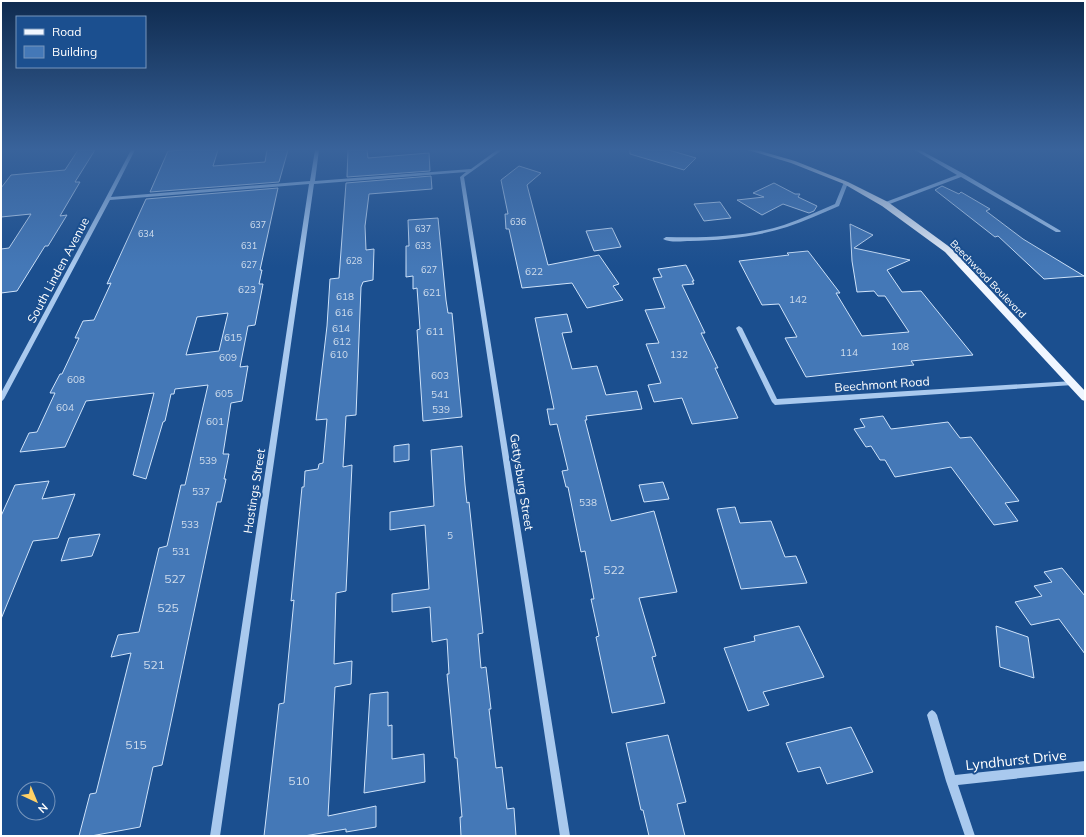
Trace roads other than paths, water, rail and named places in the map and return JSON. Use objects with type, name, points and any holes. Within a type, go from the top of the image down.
[{"type":"main road","name":"Beechwood Boulevard","points":[[857,189],[885,204],[948,250],[1085,396]]},
{"type":"street","name":"South Linden Avenue","points":[[2,395],[113,189]]},
{"type":"street","points":[[108,199],[228,189]]},
{"type":"street","name":"Hastings Street","points":[[215,836],[312,189]]},
{"type":"street","name":"Gettysburg Street","points":[[464,189],[565,836]]},
{"type":"street","points":[[666,239],[696,240],[742,235],[785,226],[837,205],[844,189]]},
{"type":"street","points":[[885,204],[925,189]]},
{"type":"street","points":[[986,189],[1058,231]]},
{"type":"street","name":"Beechmont Road","points":[[739,328],[776,402],[1073,383]]},
{"type":"street","name":"Lyndhurst Drive","points":[[932,715],[951,781],[970,836]]},
{"type":"street","name":"Lyndhurst Drive","points":[[951,781],[1085,766]]}]
